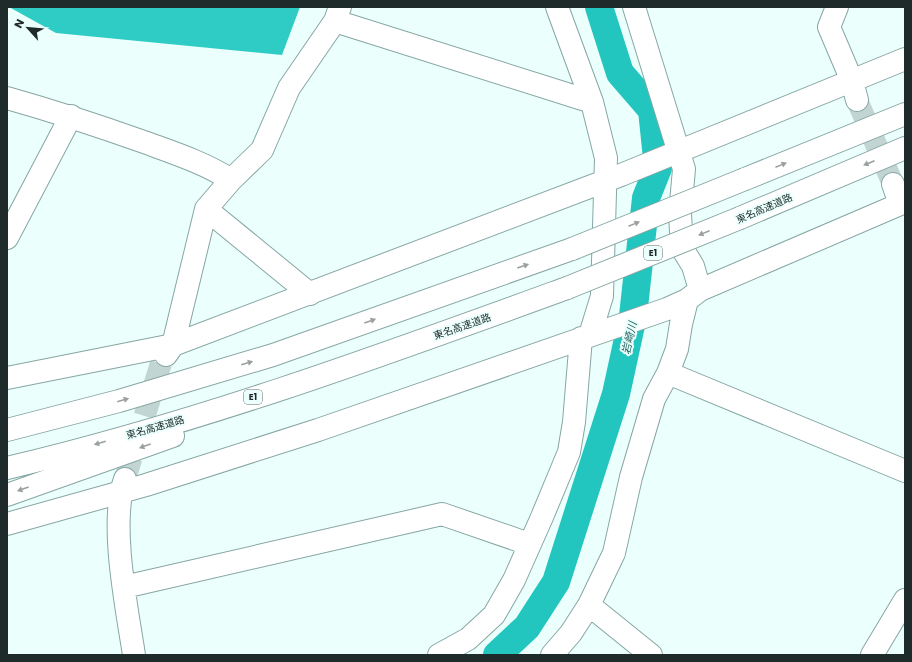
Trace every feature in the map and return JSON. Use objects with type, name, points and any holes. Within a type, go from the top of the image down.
[{"type":"main road","points":[[439,655],[468,639],[494,615],[514,580],[569,452],[591,335],[602,296],[613,178],[606,158],[592,102],[557,7]]},
{"type":"main road","points":[[552,655],[571,633],[589,605],[614,552],[635,463],[654,398],[668,372],[677,349],[681,324],[693,295],[693,266],[682,248],[680,214],[684,169],[671,155],[634,7]]},
{"type":"main road","points":[[837,7],[829,26],[854,90]]},
{"type":"main road","points":[[168,353],[206,209],[231,180],[262,150],[289,88],[338,14],[592,102]]},
{"type":"main road","points":[[7,378],[168,353],[310,294],[671,155],[854,90],[905,59]]},
{"type":"main road","points":[[7,98],[71,116],[214,169],[231,180]]},
{"type":"main road","points":[[7,429],[119,401],[273,355],[572,248],[905,114]]},
{"type":"main road","points":[[7,238],[71,116]]},
{"type":"main road","name":"東名高速道路","points":[[7,468],[187,418],[312,378],[496,314],[567,288],[740,218],[905,148]]},
{"type":"main road","points":[[7,524],[123,486],[318,430],[667,309],[693,295],[903,203],[893,184]]},
{"type":"main road","points":[[206,209],[310,294]]},
{"type":"main road","points":[[7,495],[313,386],[496,314]]},
{"type":"main road","points":[[668,372],[905,471]]},
{"type":"main road","points":[[123,486],[119,525],[124,586],[134,655]]},
{"type":"main road","points":[[124,586],[442,514],[529,544]]},
{"type":"main road","points":[[872,655],[905,600]]},
{"type":"main road","points":[[589,605],[651,655]]},
{"type":"shaded area","points":[[9,7],[300,7],[282,55],[56,33]]},
{"type":"waterway","name":"岩崎川","points":[[497,655],[527,627],[556,582],[616,394],[633,316],[646,198],[658,168],[652,110],[620,73],[599,7]]},
{"type":"tunnel","points":[[857,100],[893,184]]},
{"type":"tunnel","points":[[125,479],[162,360]]}]
